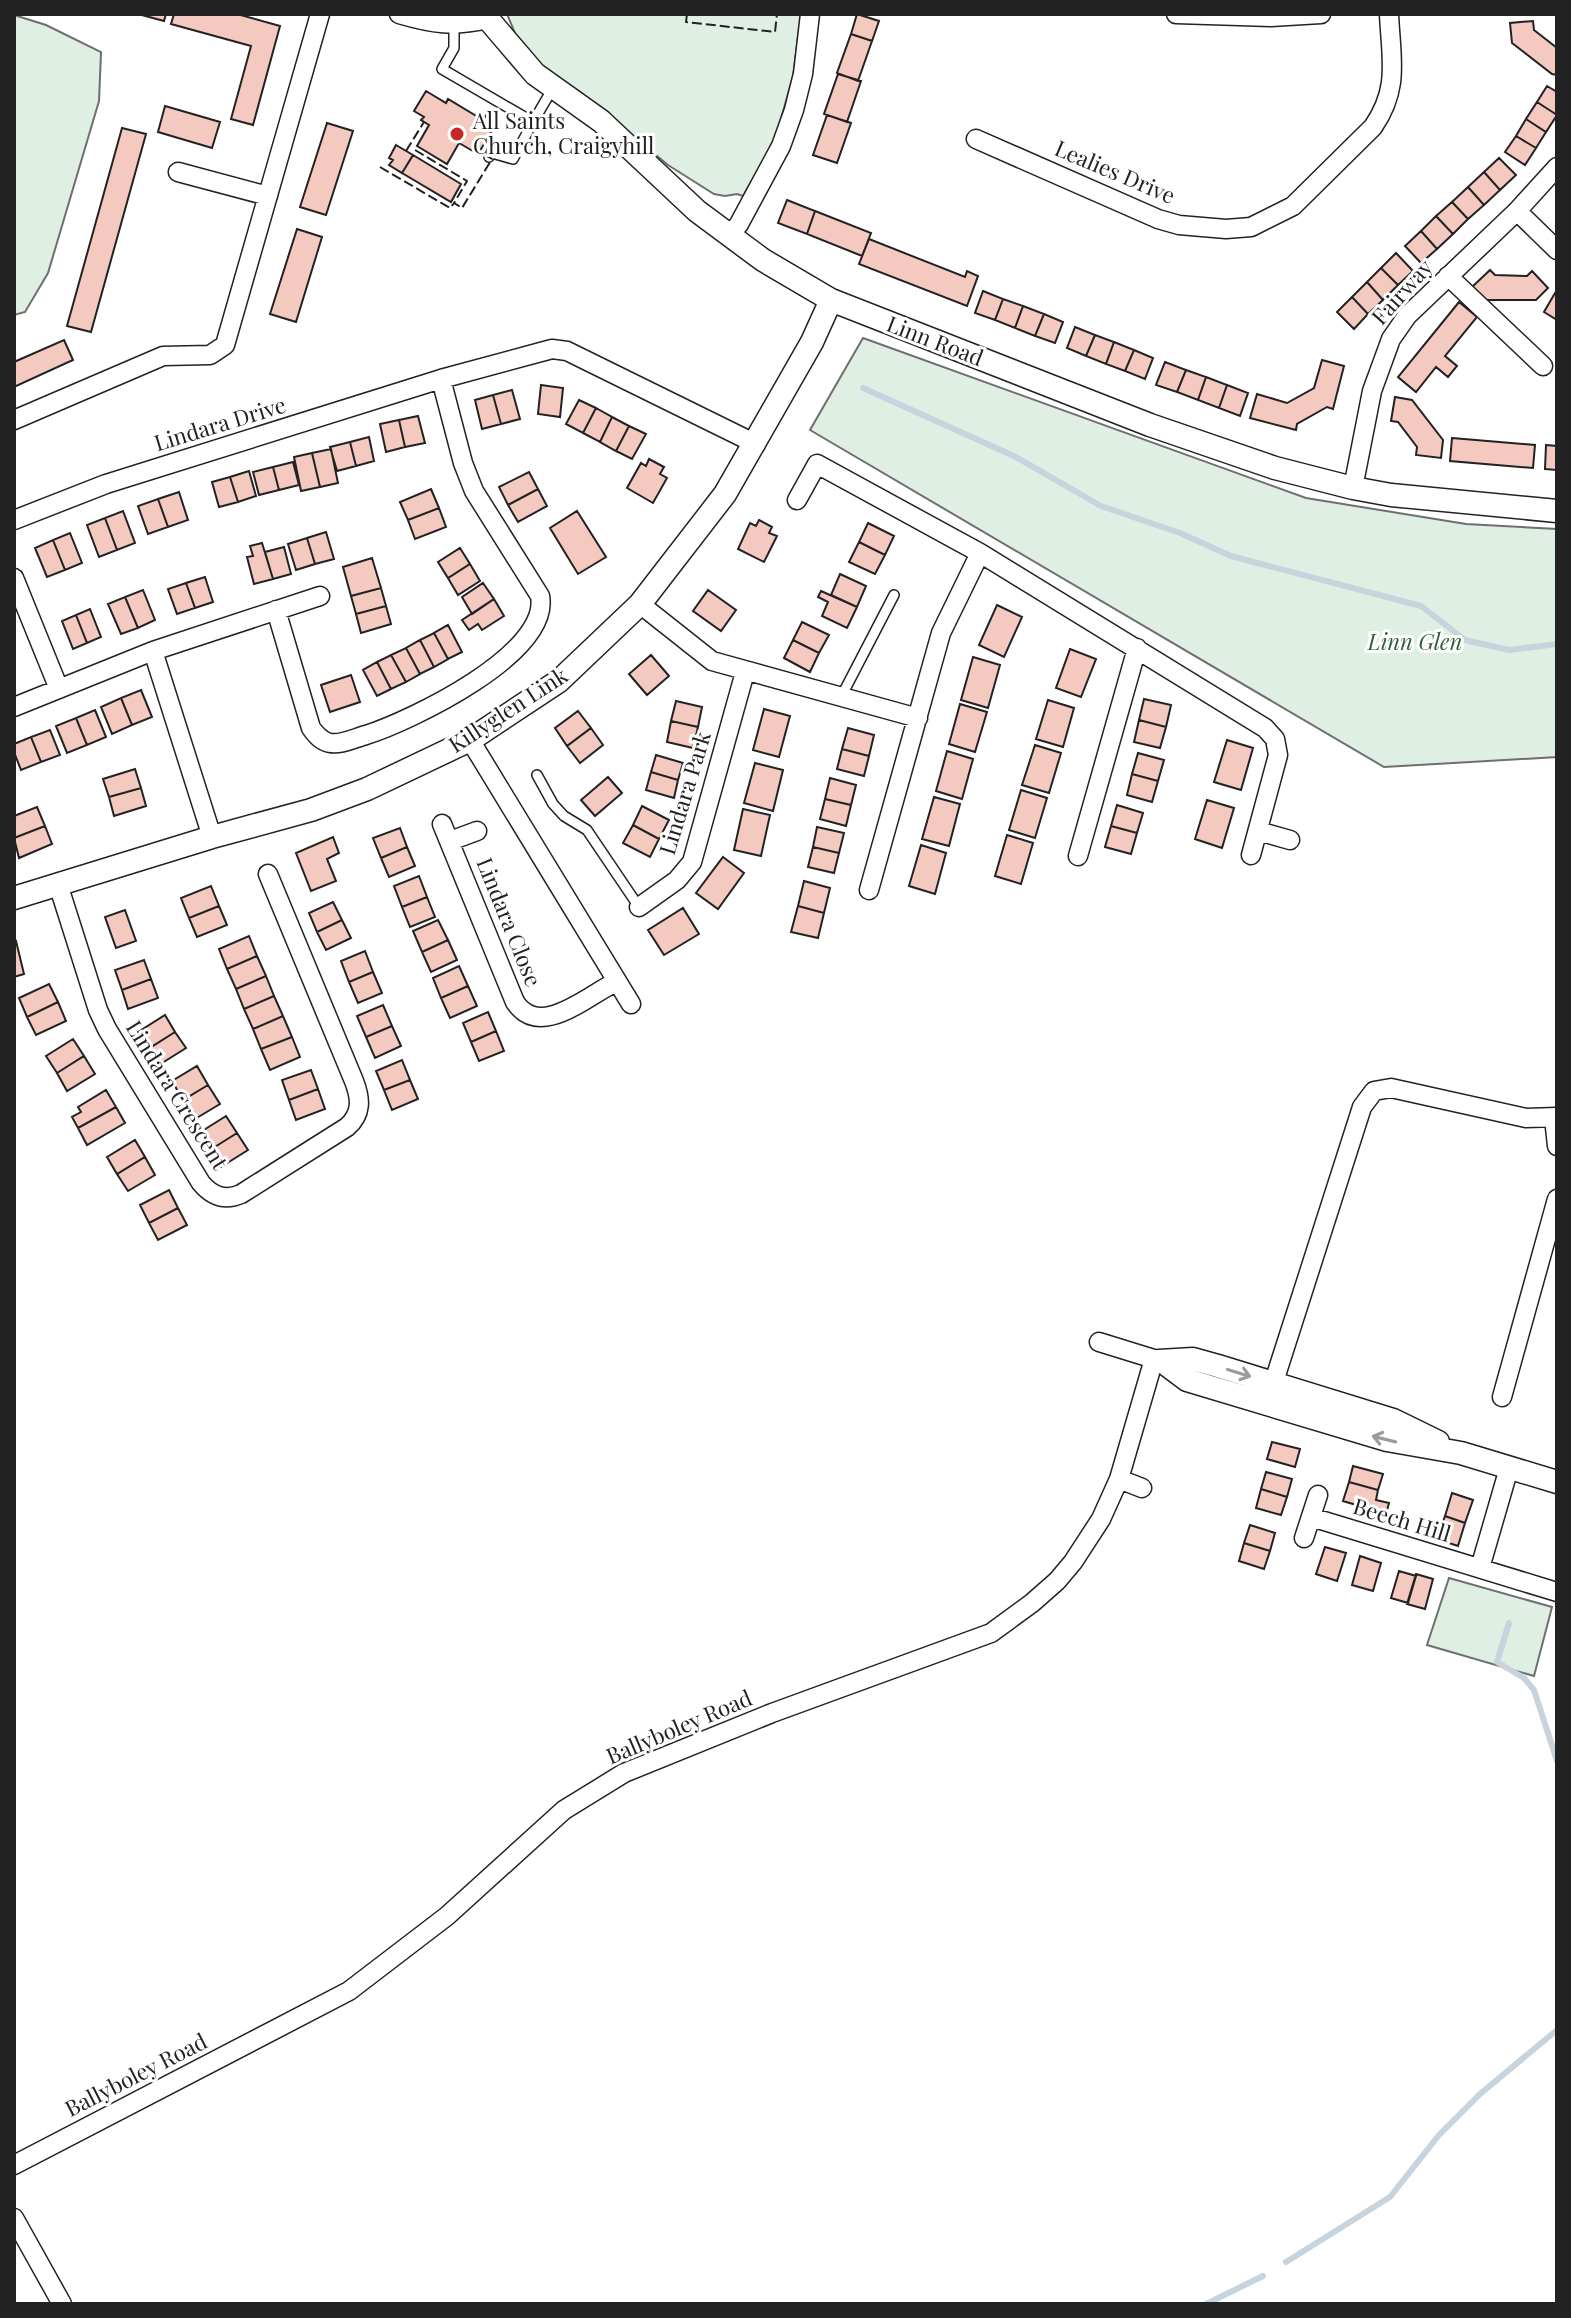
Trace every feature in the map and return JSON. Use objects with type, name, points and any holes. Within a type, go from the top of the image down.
[{"type":"street","points":[[14,420],[163,356],[210,355],[225,345],[320,14]]},
{"type":"street","name":"Linn Road","points":[[399,14],[434,24],[454,25],[487,16],[535,74],[601,121],[697,211],[774,267],[831,300],[1198,442],[1275,468],[1353,488],[1456,503],[1557,511]]},
{"type":"street","points":[[729,236],[739,224],[786,135],[803,74],[810,14]]},
{"type":"street","points":[[1176,14],[1258,17],[1321,14]]},
{"type":"street","name":"Lealies Drive","points":[[976,139],[1158,219],[1203,229],[1251,227],[1293,206],[1332,170],[1383,112],[1391,93],[1389,14]]},
{"type":"street","name":"Fairway","points":[[1353,488],[1372,391],[1385,350],[1407,316],[1517,211],[1557,167]]},
{"type":"street","points":[[178,172],[268,196]]},
{"type":"street","points":[[1517,211],[1557,250]]},
{"type":"street","points":[[1448,276],[1543,366]]},
{"type":"street","name":"Killyglen Link","points":[[14,898],[325,805],[367,789],[470,740],[559,681],[640,604],[725,494],[812,342],[831,300]]},
{"type":"street","name":"Lindara Drive","points":[[14,520],[106,484],[441,379],[548,349],[563,349],[756,444]]},
{"type":"street","points":[[276,610],[311,728],[319,738],[333,743],[381,730],[460,691],[499,665],[534,623],[541,608],[540,596],[474,491],[463,463],[441,379]]},
{"type":"street","points":[[797,500],[817,464],[980,553],[1265,728],[1275,739],[1278,755],[1251,855]]},
{"type":"street","points":[[869,890],[945,621],[980,553]]},
{"type":"street","points":[[14,578],[59,689]]},
{"type":"street","points":[[14,707],[153,651],[320,596]]},
{"type":"street","points":[[640,604],[712,661],[918,718]]},
{"type":"street","points":[[1078,856],[1137,648]]},
{"type":"street","points":[[153,651],[212,837]]},
{"type":"street","name":"Lindara Park","points":[[639,907],[677,880],[692,862],[745,672]]},
{"type":"street","points":[[470,740],[631,1004]]},
{"type":"street","name":"Lindara Close","points":[[477,831],[446,832],[515,1002],[523,1012],[538,1018],[551,1017],[616,982]]},
{"type":"street","points":[[1258,831],[1290,840]]},
{"type":"street","name":"Lindara Crescent","points":[[58,884],[98,1010],[107,1029],[201,1183],[212,1193],[230,1198],[347,1127],[356,1117],[359,1105],[354,1081],[268,874]]},
{"type":"street","points":[[1270,1394],[1362,1107],[1374,1091],[1391,1088],[1526,1118],[1556,1118],[1557,1146]]},
{"type":"street","points":[[1502,1397],[1557,1199]]},
{"type":"street","points":[[1099,1342],[1159,1361],[1193,1359],[1270,1394],[1393,1420],[1461,1453],[1557,1482]]},
{"type":"street","name":"Ballyboley Road","points":[[14,2165],[349,1991],[447,1916],[564,1810],[624,1773],[772,1713],[991,1633],[1032,1603],[1073,1562],[1101,1519],[1119,1479],[1159,1361]]},
{"type":"street","points":[[1480,1568],[1509,1468]]},
{"type":"street","points":[[1119,1479],[1142,1488]]},
{"type":"street","points":[[1304,1538],[1318,1495]]},
{"type":"street","name":"Beech Hill","points":[[1311,1517],[1557,1592]]},
{"type":"street","points":[[14,2218],[62,2304]]},
{"type":"lane","points":[[454,25],[454,48],[442,69],[533,122]]},
{"type":"lane","points":[[489,157],[492,153],[513,159],[553,88]]},
{"type":"lane","points":[[841,697],[894,595]]},
{"type":"lane","points":[[537,775],[553,804],[564,816],[587,830],[639,907]]},
{"type":"green space","points":[[507,14],[801,14],[793,76],[775,140],[743,196],[714,194],[668,165],[580,92],[547,71],[517,38]]},
{"type":"green space","points":[[14,15],[46,25],[101,52],[99,101],[48,273],[25,312],[14,315]]},
{"type":"green space","name":"Linn Glen","points":[[863,338],[1306,498],[1466,524],[1557,529],[1557,757],[1384,767],[810,430]]},
{"type":"green space","points":[[1449,1578],[1552,1607],[1534,1676],[1427,1645]]},
{"type":"building","points":[[138,14],[166,14],[164,21]]},
{"type":"building","points":[[174,14],[237,14],[280,26],[253,125],[231,119],[251,46],[171,24]]},
{"type":"building","points":[[857,14],[879,21],[872,41],[851,34]]},
{"type":"building","points":[[1533,21],[1534,30],[1557,48],[1557,75],[1512,43],[1510,23]]},
{"type":"building","points":[[851,34],[872,41],[858,81],[837,73]]},
{"type":"building","points":[[838,74],[861,81],[847,122],[824,114]]},
{"type":"building","points":[[1547,86],[1557,92],[1557,115],[1537,102]]},
{"type":"building","name":"All Saints Church, Craigyhill","points":[[426,91],[446,103],[448,99],[483,120],[489,111],[497,117],[478,154],[459,143],[447,164],[417,146],[429,125],[421,120],[424,117],[414,111]]},
{"type":"building","points":[[1537,102],[1557,115],[1546,132],[1526,119]]},
{"type":"building","points":[[165,106],[220,122],[212,148],[158,132]]},
{"type":"building","points":[[827,115],[851,123],[837,163],[813,155]]},
{"type":"building","points":[[1526,119],[1546,132],[1536,148],[1516,136]]},
{"type":"building","points":[[327,123],[353,131],[326,215],[300,207]]},
{"type":"building","points":[[122,128],[146,134],[91,332],[67,326]]},
{"type":"building","points":[[1516,136],[1536,148],[1525,165],[1505,152]]},
{"type":"building","points":[[396,145],[413,155],[402,173],[389,165]]},
{"type":"building","points":[[413,155],[461,184],[451,202],[402,173]]},
{"type":"building","points":[[1499,158],[1516,175],[1500,190],[1484,172]]},
{"type":"building","points":[[1484,172],[1500,190],[1484,205],[1468,187]]},
{"type":"building","points":[[1468,187],[1484,205],[1468,219],[1452,202]]},
{"type":"building","points":[[787,200],[815,211],[807,234],[778,223]]},
{"type":"building","points":[[1452,202],[1468,219],[1453,234],[1436,216]]},
{"type":"building","points":[[815,211],[871,233],[862,256],[807,234]]},
{"type":"building","points":[[1436,216],[1453,234],[1437,249],[1421,231]]},
{"type":"building","points":[[297,229],[322,237],[296,322],[270,314]]},
{"type":"building","points":[[1421,231],[1437,249],[1421,263],[1405,246]]},
{"type":"building","points":[[869,239],[965,277],[967,271],[978,276],[967,306],[859,264]]},
{"type":"building","points":[[1396,253],[1413,271],[1398,285],[1381,268]]},
{"type":"building","points":[[1381,268],[1398,285],[1383,300],[1367,282]]},
{"type":"building","points":[[1490,270],[1495,275],[1527,276],[1532,271],[1548,288],[1536,300],[1485,300],[1472,287]]},
{"type":"building","points":[[1367,282],[1383,300],[1368,314],[1352,297]]},
{"type":"building","points":[[983,291],[1003,299],[995,320],[975,313]]},
{"type":"building","points":[[1557,294],[1557,320],[1544,312]]},
{"type":"building","points":[[1352,297],[1368,314],[1354,329],[1337,312]]},
{"type":"building","points":[[1003,299],[1023,306],[1015,328],[995,320]]},
{"type":"building","points":[[1459,302],[1477,317],[1445,356],[1457,366],[1448,377],[1436,367],[1416,392],[1398,377]]},
{"type":"building","points":[[1023,306],[1044,314],[1035,336],[1015,328]]},
{"type":"building","points":[[1044,314],[1063,322],[1055,343],[1035,336]]},
{"type":"building","points":[[1075,327],[1095,335],[1086,356],[1067,348]]},
{"type":"building","points":[[1095,335],[1114,342],[1106,364],[1086,356]]},
{"type":"building","points":[[64,340],[73,360],[14,387],[14,362]]},
{"type":"building","points":[[1114,342],[1134,350],[1125,371],[1106,364]]},
{"type":"building","points":[[1134,350],[1153,358],[1145,379],[1125,371]]},
{"type":"building","points":[[1322,360],[1344,366],[1333,409],[1327,407],[1297,424],[1296,430],[1250,418],[1257,394],[1287,403],[1314,388]]},
{"type":"building","points":[[1165,362],[1186,370],[1177,392],[1156,385]]},
{"type":"building","points":[[1186,370],[1206,377],[1198,400],[1177,392]]},
{"type":"building","points":[[1206,377],[1227,385],[1219,408],[1198,400]]},
{"type":"building","points":[[541,385],[563,388],[560,417],[538,414]]},
{"type":"building","points":[[1227,385],[1248,393],[1240,416],[1219,408]]},
{"type":"building","points":[[512,390],[520,419],[501,424],[493,395]]},
{"type":"building","points":[[493,395],[501,424],[482,429],[475,400]]},
{"type":"building","points":[[1395,397],[1412,400],[1443,440],[1441,458],[1416,455],[1417,447],[1398,422],[1391,421]]},
{"type":"building","points":[[579,400],[596,408],[583,433],[566,424]]},
{"type":"building","points":[[596,408],[612,417],[600,442],[583,433]]},
{"type":"building","points":[[418,416],[425,443],[405,447],[399,420]]},
{"type":"building","points":[[612,417],[629,426],[616,451],[600,442]]},
{"type":"building","points":[[399,420],[405,447],[386,452],[380,424]]},
{"type":"building","points":[[629,426],[646,434],[632,459],[616,451]]},
{"type":"building","points":[[369,437],[374,461],[356,466],[350,442]]},
{"type":"building","points":[[1452,438],[1535,445],[1533,468],[1450,461]]},
{"type":"building","points":[[350,442],[356,466],[337,471],[330,447]]},
{"type":"building","points":[[1546,445],[1557,446],[1557,470],[1545,469]]},
{"type":"building","points":[[331,449],[338,483],[320,487],[312,453]]},
{"type":"building","points":[[312,453],[320,487],[301,491],[294,457]]},
{"type":"building","points":[[649,459],[664,467],[660,474],[667,478],[653,503],[627,488],[641,463],[646,466]]},
{"type":"building","points":[[293,462],[299,485],[279,490],[273,467]]},
{"type":"building","points":[[273,467],[279,490],[259,495],[253,472]]},
{"type":"building","points":[[249,471],[256,496],[238,502],[230,477]]},
{"type":"building","points":[[529,472],[538,489],[508,505],[499,487]]},
{"type":"building","points":[[230,477],[238,502],[219,507],[212,482]]},
{"type":"building","points":[[431,489],[439,508],[408,520],[400,502]]},
{"type":"building","points":[[538,489],[547,506],[518,522],[508,505]]},
{"type":"building","points":[[179,492],[188,520],[168,527],[158,499]]},
{"type":"building","points":[[158,499],[168,527],[148,534],[138,506]]},
{"type":"building","points":[[439,508],[446,527],[415,539],[408,520]]},
{"type":"building","points":[[123,511],[135,543],[117,550],[105,518]]},
{"type":"building","points":[[577,511],[606,557],[578,574],[550,528]]},
{"type":"building","points":[[105,518],[117,550],[99,557],[87,525]]},
{"type":"building","points":[[759,520],[772,527],[769,533],[777,536],[764,562],[738,549],[750,523],[756,526]]},
{"type":"building","points":[[868,523],[894,536],[885,555],[859,542]]},
{"type":"building","points":[[326,532],[334,559],[315,564],[307,538]]},
{"type":"building","points":[[70,533],[82,563],[65,570],[53,540]]},
{"type":"building","points":[[307,538],[315,564],[296,570],[288,544]]},
{"type":"building","points":[[53,540],[65,570],[47,577],[35,548]]},
{"type":"building","points":[[859,542],[885,555],[875,574],[849,562]]},
{"type":"building","points":[[262,543],[273,579],[254,584],[247,557],[253,556],[250,546]]},
{"type":"building","points":[[284,547],[291,574],[273,579],[265,552]]},
{"type":"building","points":[[460,548],[470,564],[448,578],[438,562]]},
{"type":"building","points":[[372,558],[381,588],[351,596],[343,567]]},
{"type":"building","points":[[470,564],[480,581],[458,595],[448,578]]},
{"type":"building","points":[[840,574],[866,586],[857,607],[831,595]]},
{"type":"building","points":[[205,577],[213,602],[195,608],[186,583]]},
{"type":"building","points":[[186,583],[195,608],[177,614],[168,589]]},
{"type":"building","points":[[483,583],[494,599],[472,614],[462,597]]},
{"type":"building","points":[[381,588],[386,606],[356,614],[351,596]]},
{"type":"building","points":[[143,590],[155,620],[138,628],[125,597]]},
{"type":"building","points":[[708,590],[736,610],[721,631],[693,611]]},
{"type":"building","points":[[821,591],[857,607],[847,628],[822,616],[828,602],[818,597]]},
{"type":"building","points":[[125,597],[138,628],[121,634],[108,604]]},
{"type":"building","points":[[494,599],[504,616],[482,630],[478,624],[469,630],[462,620]]},
{"type":"building","points":[[997,605],[1022,617],[1004,657],[979,645]]},
{"type":"building","points":[[386,606],[391,624],[361,633],[356,614]]},
{"type":"building","points":[[90,609],[101,637],[87,643],[76,615]]},
{"type":"building","points":[[76,615],[87,643],[73,649],[62,621]]},
{"type":"building","points":[[802,622],[829,635],[819,653],[793,640]]},
{"type":"building","points":[[448,625],[462,652],[448,659],[434,633]]},
{"type":"building","points":[[434,633],[448,659],[434,667],[420,640]]},
{"type":"building","points":[[420,640],[434,667],[420,674],[406,648]]},
{"type":"building","points":[[793,640],[819,653],[810,672],[784,658]]},
{"type":"building","points":[[406,648],[420,674],[406,682],[391,655]]},
{"type":"building","points":[[1070,649],[1096,659],[1081,697],[1056,688]]},
{"type":"building","points":[[391,655],[406,682],[391,689],[377,662]]},
{"type":"building","points":[[651,655],[669,676],[647,695],[629,674]]},
{"type":"building","points":[[973,657],[1000,665],[988,708],[961,700]]},
{"type":"building","points":[[377,662],[391,689],[377,696],[363,670]]},
{"type":"building","points":[[351,675],[360,702],[330,712],[321,685]]},
{"type":"building","points":[[141,690],[152,717],[132,725],[121,698]]},
{"type":"building","points":[[121,698],[132,725],[112,734],[101,707]]},
{"type":"building","points":[[1144,699],[1171,705],[1166,727],[1139,720]]},
{"type":"building","points":[[1048,700],[1074,708],[1063,747],[1036,739]]},
{"type":"building","points":[[676,701],[702,707],[698,727],[671,721]]},
{"type":"building","points":[[960,704],[987,712],[975,752],[949,744]]},
{"type":"building","points":[[764,709],[790,716],[779,757],[753,750]]},
{"type":"building","points":[[95,710],[106,737],[87,745],[76,718]]},
{"type":"building","points":[[578,711],[591,728],[567,746],[555,728]]},
{"type":"building","points":[[76,718],[87,745],[67,753],[56,726]]},
{"type":"building","points":[[1139,720],[1166,727],[1160,748],[1134,742]]},
{"type":"building","points":[[671,721],[698,727],[693,748],[667,742]]},
{"type":"building","points":[[591,728],[603,745],[580,763],[567,746]]},
{"type":"building","points":[[848,728],[874,735],[869,756],[842,749]]},
{"type":"building","points":[[50,730],[60,755],[41,762],[31,737]]},
{"type":"building","points":[[31,737],[41,762],[21,770],[14,744]]},
{"type":"building","points":[[1227,740],[1253,748],[1241,790],[1214,782]]},
{"type":"building","points":[[1035,745],[1061,753],[1049,793],[1022,785]]},
{"type":"building","points":[[842,749],[869,756],[864,776],[837,769]]},
{"type":"building","points":[[947,751],[973,759],[962,799],[936,791]]},
{"type":"building","points":[[1138,753],[1164,760],[1158,781],[1132,774]]},
{"type":"building","points":[[656,755],[683,763],[678,780],[651,772]]},
{"type":"building","points":[[755,763],[783,770],[773,811],[744,803]]},
{"type":"building","points":[[135,769],[141,788],[109,797],[103,779]]},
{"type":"building","points":[[651,772],[678,780],[674,798],[646,790]]},
{"type":"building","points":[[1132,774],[1158,781],[1152,802],[1127,795]]},
{"type":"building","points":[[608,777],[622,793],[595,816],[581,800]]},
{"type":"building","points":[[830,778],[856,785],[851,805],[825,799]]},
{"type":"building","points":[[141,788],[146,806],[114,816],[109,797]]},
{"type":"building","points":[[1021,790],[1047,798],[1035,838],[1009,830]]},
{"type":"building","points":[[934,797],[960,804],[949,846],[922,839]]},
{"type":"building","points":[[825,799],[851,805],[846,826],[820,819]]},
{"type":"building","points":[[1207,800],[1234,808],[1222,848],[1195,839]]},
{"type":"building","points":[[1117,805],[1143,813],[1137,833],[1111,826]]},
{"type":"building","points":[[642,806],[669,820],[659,839],[633,825]]},
{"type":"building","points":[[37,807],[45,826],[14,838],[14,816]]},
{"type":"building","points":[[743,809],[770,815],[761,856],[734,850]]},
{"type":"building","points":[[633,825],[659,839],[650,857],[623,843]]},
{"type":"building","points":[[45,826],[52,844],[19,858],[14,838]]},
{"type":"building","points":[[1111,826],[1137,833],[1131,854],[1105,847]]},
{"type":"building","points":[[817,827],[844,833],[839,853],[813,847]]},
{"type":"building","points":[[400,828],[407,847],[381,858],[373,838]]},
{"type":"building","points":[[1007,835],[1033,843],[1021,884],[995,876]]},
{"type":"building","points":[[333,837],[339,853],[327,859],[336,881],[311,891],[296,853]]},
{"type":"building","points":[[921,845],[946,853],[935,894],[909,886]]},
{"type":"building","points":[[407,847],[415,866],[389,877],[381,858]]},
{"type":"building","points":[[813,847],[839,853],[834,873],[808,867]]},
{"type":"building","points":[[723,857],[744,873],[718,909],[696,893]]},
{"type":"building","points":[[419,876],[427,897],[402,907],[394,886]]},
{"type":"building","points":[[804,881],[830,888],[824,913],[798,906]]},
{"type":"building","points":[[211,886],[219,906],[189,918],[181,898]]},
{"type":"building","points":[[427,897],[435,917],[410,927],[402,907]]},
{"type":"building","points":[[333,902],[342,920],[317,932],[309,913]]},
{"type":"building","points":[[219,906],[227,925],[197,937],[189,918]]},
{"type":"building","points":[[798,906],[824,913],[818,938],[791,932]]},
{"type":"building","points":[[683,908],[699,934],[664,955],[648,930]]},
{"type":"building","points":[[125,910],[136,941],[116,948],[105,917]]},
{"type":"building","points":[[342,920],[351,938],[326,950],[317,932]]},
{"type":"building","points":[[438,920],[448,940],[422,952],[413,931]]},
{"type":"building","points":[[249,936],[257,956],[227,969],[219,949]]},
{"type":"building","points":[[448,940],[457,960],[431,972],[422,952]]},
{"type":"building","points":[[14,942],[24,974],[14,977]]},
{"type":"building","points":[[365,951],[373,972],[349,982],[341,961]]},
{"type":"building","points":[[257,956],[266,976],[236,989],[227,969]]},
{"type":"building","points":[[144,960],[151,979],[122,990],[115,970]]},
{"type":"building","points":[[459,966],[468,986],[441,998],[433,978]]},
{"type":"building","points":[[373,972],[382,993],[358,1003],[349,982]]},
{"type":"building","points":[[266,976],[274,996],[244,1009],[236,989]]},
{"type":"building","points":[[151,979],[158,998],[128,1009],[122,990]]},
{"type":"building","points":[[49,984],[58,1002],[27,1017],[19,998]]},
{"type":"building","points":[[468,986],[477,1006],[450,1018],[441,998]]},
{"type":"building","points":[[274,996],[283,1016],[253,1029],[244,1009]]},
{"type":"building","points":[[58,1002],[66,1021],[36,1035],[27,1017]]},
{"type":"building","points":[[383,1005],[392,1026],[366,1037],[357,1016]]},
{"type":"building","points":[[488,1012],[496,1031],[471,1042],[463,1023]]},
{"type":"building","points":[[165,1015],[175,1032],[148,1049],[138,1032]]},
{"type":"building","points":[[283,1016],[292,1037],[261,1049],[253,1029]]},
{"type":"building","points":[[392,1026],[401,1046],[375,1058],[366,1037]]},
{"type":"building","points":[[496,1031],[504,1051],[479,1061],[471,1042]]},
{"type":"building","points":[[175,1032],[186,1048],[159,1065],[148,1049]]},
{"type":"building","points":[[292,1037],[300,1057],[270,1070],[261,1049]]},
{"type":"building","points":[[73,1039],[84,1056],[57,1073],[46,1056]]},
{"type":"building","points":[[84,1056],[95,1074],[67,1091],[57,1073]]},
{"type":"building","points":[[402,1060],[410,1080],[384,1090],[376,1071]]},
{"type":"building","points":[[197,1066],[208,1085],[183,1100],[172,1081]]},
{"type":"building","points":[[311,1070],[318,1089],[289,1100],[282,1080]]},
{"type":"building","points":[[410,1080],[418,1099],[392,1110],[384,1090]]},
{"type":"building","points":[[208,1085],[220,1104],[195,1119],[183,1100]]},
{"type":"building","points":[[318,1089],[325,1109],[296,1120],[289,1100]]},
{"type":"building","points":[[106,1090],[116,1107],[78,1128],[72,1117],[81,1112],[78,1107]]},
{"type":"building","points":[[116,1107],[125,1123],[87,1145],[78,1128]]},
{"type":"building","points":[[226,1116],[237,1133],[210,1150],[199,1133]]},
{"type":"building","points":[[237,1133],[248,1150],[221,1167],[210,1150]]},
{"type":"building","points":[[135,1140],[145,1157],[117,1174],[107,1157]]},
{"type":"building","points":[[145,1157],[155,1175],[128,1191],[117,1174]]},
{"type":"building","points":[[169,1190],[178,1208],[149,1223],[140,1205]]},
{"type":"building","points":[[178,1208],[187,1225],[158,1240],[149,1223]]},
{"type":"building","points":[[1272,1442],[1300,1449],[1295,1467],[1267,1459]]},
{"type":"building","points":[[1353,1466],[1383,1474],[1378,1490],[1349,1482]]},
{"type":"building","points":[[1266,1472],[1292,1479],[1287,1497],[1261,1489]]},
{"type":"building","points":[[1349,1482],[1378,1490],[1376,1500],[1389,1503],[1386,1514],[1343,1501]]},
{"type":"building","points":[[1261,1489],[1287,1497],[1281,1515],[1256,1508]]},
{"type":"building","points":[[1452,1493],[1473,1500],[1465,1523],[1445,1516]]},
{"type":"building","points":[[1445,1516],[1465,1523],[1458,1546],[1437,1539]]},
{"type":"building","points":[[1250,1525],[1275,1533],[1270,1551],[1244,1543]]},
{"type":"building","points":[[1244,1543],[1270,1551],[1264,1569],[1239,1561]]},
{"type":"building","points":[[1325,1547],[1346,1553],[1337,1581],[1316,1574]]},
{"type":"building","points":[[1360,1556],[1381,1563],[1373,1591],[1352,1585]]},
{"type":"building","points":[[1399,1571],[1416,1576],[1408,1603],[1391,1598]]},
{"type":"building","points":[[1416,1574],[1433,1579],[1425,1609],[1407,1604]]},
{"type":"waterway","points":[[863,388],[1016,457],[1101,506],[1180,533],[1231,556],[1421,606],[1465,640],[1509,650],[1557,644]]},
{"type":"waterway","points":[[1509,1623],[1497,1662],[1524,1678],[1534,1690],[1557,1761]]},
{"type":"waterway","points":[[1286,2262],[1390,2197],[1439,2135],[1480,2094],[1557,2030]]},
{"type":"waterway","points":[[1206,2304],[1263,2276]]},
{"type":"fence","points":[[687,14],[686,22],[775,32],[777,14]]},
{"type":"fence","points":[[406,151],[424,122]]},
{"type":"fence","points":[[415,150],[467,181],[454,203]]},
{"type":"fence","points":[[380,167],[450,208],[454,203],[462,208],[492,159],[480,152]]},
{"type":"place","name":"All Saints Church, Craigyhill","points":[[457,134]]}]
